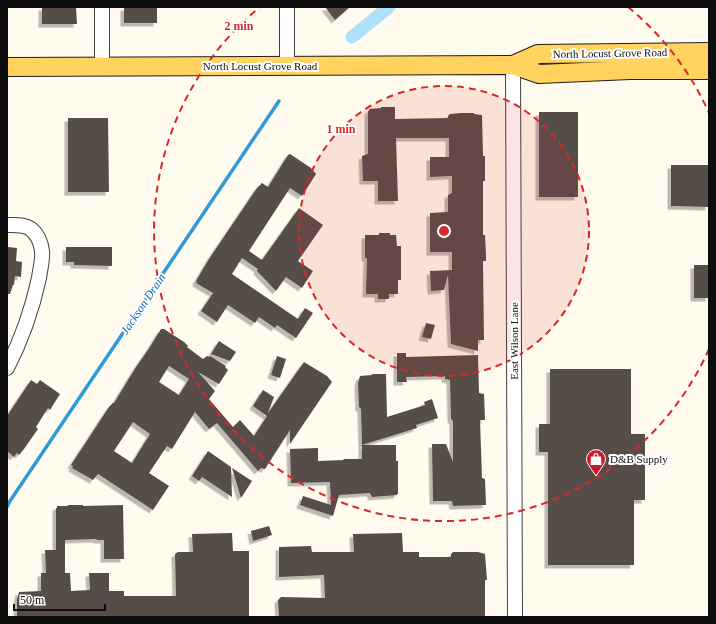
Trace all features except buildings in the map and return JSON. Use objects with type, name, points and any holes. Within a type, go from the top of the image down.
[{"type":"main road","name":"North Locust Grove Road","points":[[513,65],[538,54],[709,52]]},
{"type":"main road","name":"North Locust Grove Road","points":[[7,67],[513,65],[539,74],[630,70],[709,70]]},
{"type":"street","points":[[102,7],[102,67]]},
{"type":"street","points":[[287,7],[287,66]]},
{"type":"street","name":"East Wilson Lane","points":[[513,65],[515,617]]},
{"type":"street","points":[[7,225],[24,226],[30,229],[40,243],[42,251],[42,264],[27,322],[18,346],[7,368]]},
{"type":"waterway","name":"Jackson Drain","points":[[352,37],[389,7]]},
{"type":"waterway","name":"Jackson Drain","points":[[7,507],[279,101]]},
{"type":"place","name":"D&B Supply","points":[[596,476]]}]
